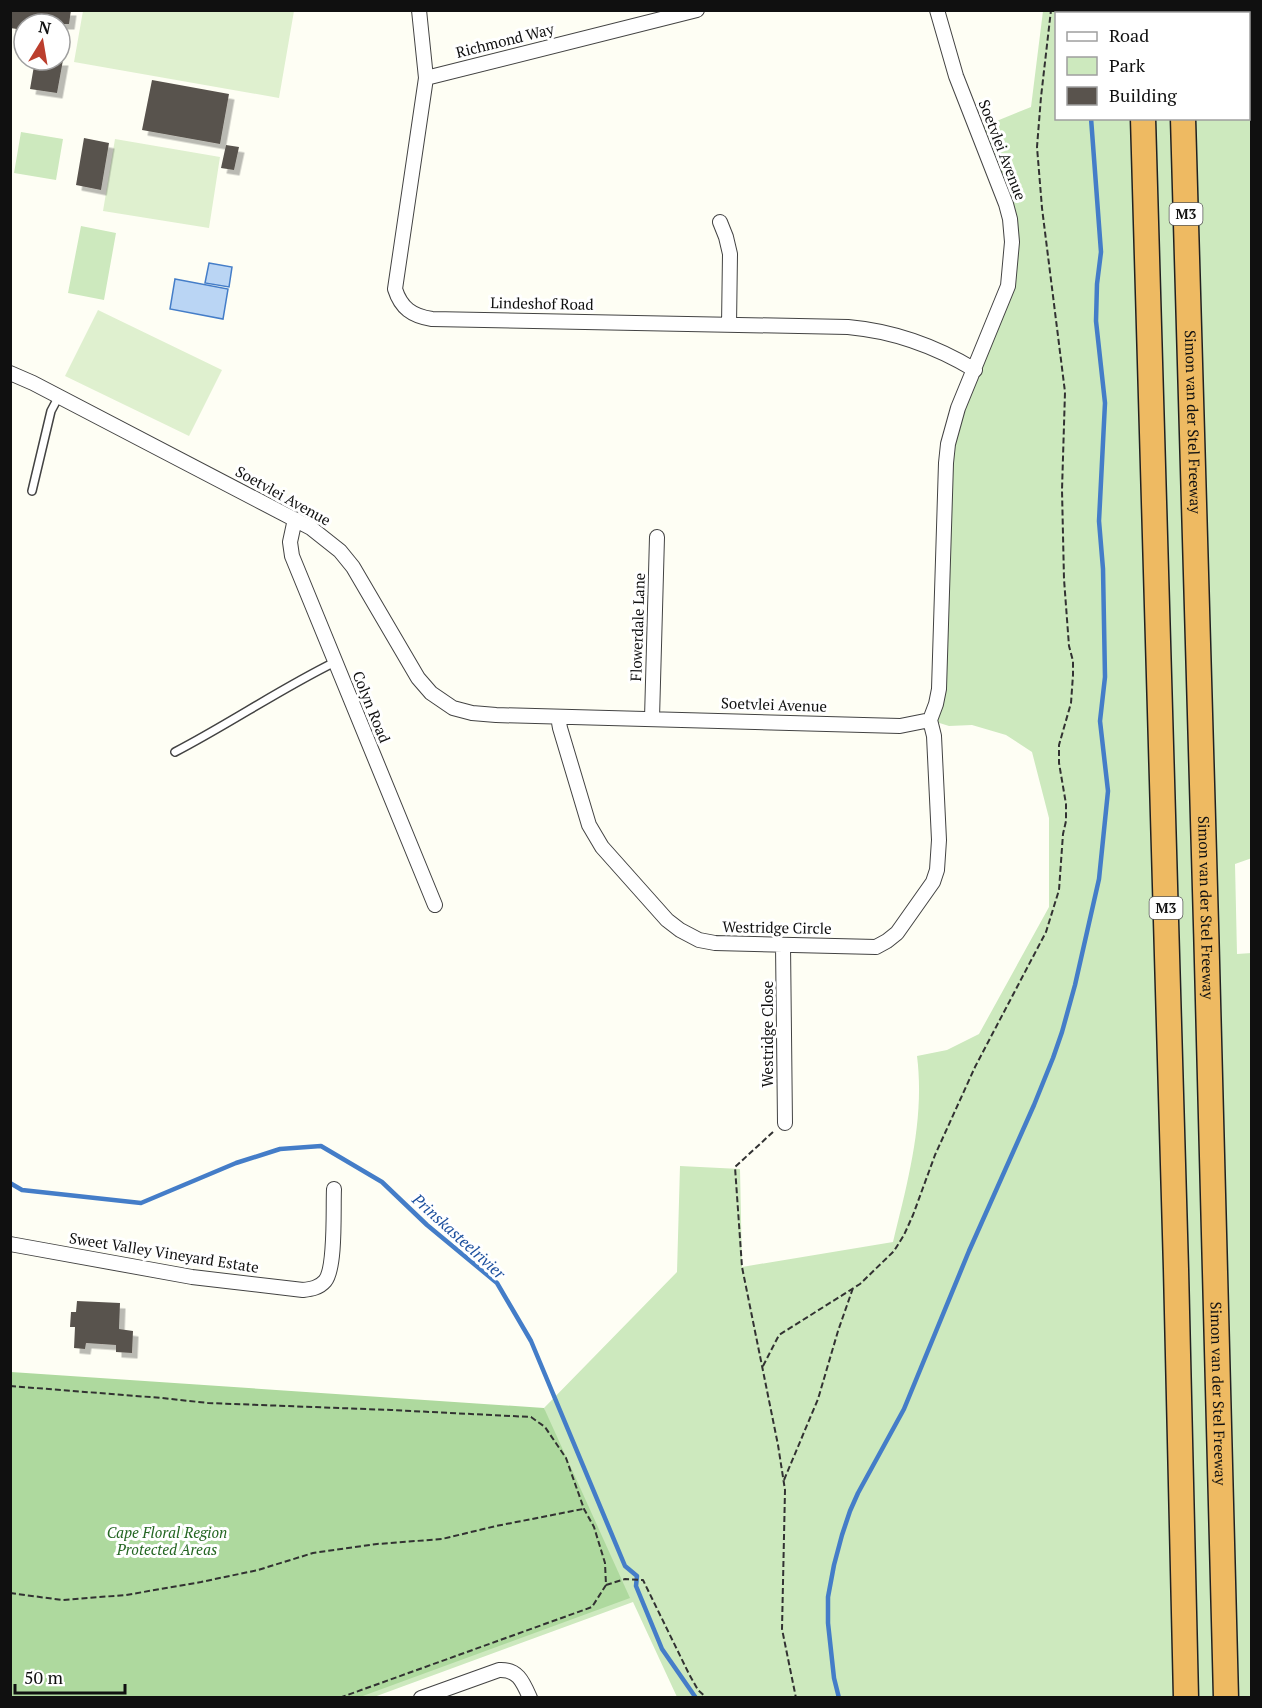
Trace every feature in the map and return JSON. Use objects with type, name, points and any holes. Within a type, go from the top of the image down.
[{"type":"highway","name":"M3","points":[[1143,120],[1176,1257],[1186,1698]]},
{"type":"highway","name":"Simon van der Stel Freeway","points":[[1182,120],[1207,890],[1226,1698]]},
{"type":"street","name":"Lindeshof Road","points":[[419,10],[426,78],[395,289],[404,308],[414,315],[432,319],[848,327],[882,331],[906,338],[975,369]]},
{"type":"street","name":"Richmond Way","points":[[426,78],[697,10]]},
{"type":"street","name":"Soetvlei Avenue","points":[[10,373],[59,396],[295,519],[327,539],[353,567],[417,678],[431,693],[453,708],[472,713],[496,715],[900,726],[930,720],[939,689],[946,462],[953,424],[1008,286],[1012,243],[1010,219],[956,76],[937,10]]},
{"type":"street","points":[[720,222],[730,254],[729,325]]},
{"type":"street","name":"Colyn Road","points":[[295,519],[290,542],[291,556],[435,905]]},
{"type":"street","name":"Flowerdale Lane","points":[[652,718],[657,537]]},
{"type":"street","name":"Westridge Circle","points":[[558,717],[582,804],[594,835],[667,920],[680,930],[699,940],[715,944],[876,947],[897,933],[933,882],[939,857],[934,736],[930,720]]},
{"type":"street","name":"Westridge Close","points":[[783,945],[785,1123]]},
{"type":"street","name":"Sweet Valley Vineyard Estate","points":[[10,1244],[192,1277],[303,1290],[315,1288],[322,1284],[330,1271],[334,1189]]},
{"type":"street","points":[[421,1698],[499,1670],[512,1671],[522,1679],[530,1698]]},
{"type":"lane","points":[[32,490],[51,411],[59,396]]},
{"type":"lane","points":[[175,752],[214,732],[261,701],[335,662]]},
{"type":"path","points":[[763,1366],[779,1335],[860,1284],[894,1251],[904,1235],[935,1155],[975,1067],[1046,932],[1059,890],[1066,804],[1059,764],[1059,745],[1071,703],[1074,675],[1069,646],[1062,513],[1065,392],[1042,208],[1037,147],[1051,10]]},
{"type":"path","points":[[785,1123],[735,1167],[741,1267],[763,1366],[784,1481],[782,1629],[796,1698]]},
{"type":"path","points":[[784,1481],[818,1399],[853,1288]]},
{"type":"path","points":[[10,1386],[208,1403],[531,1417],[545,1427],[566,1458],[584,1509],[594,1527],[605,1563],[606,1585],[591,1607],[339,1698]]},
{"type":"path","points":[[10,1593],[62,1600],[126,1595],[258,1570],[313,1553],[377,1544],[442,1539],[584,1509]]},
{"type":"path","points":[[606,1585],[625,1579],[643,1580],[689,1674],[707,1698]]},
{"type":"green space","points":[[83,11],[294,11],[279,98],[74,62]]},
{"type":"green space","points":[[1043,11],[1251,11],[1252,858],[1235,864],[1237,954],[1252,953],[1251,1697],[677,1697],[633,1602],[374,1697],[11,1697],[10,1375],[545,1412],[544,1408],[677,1272],[680,1166],[740,1169],[742,1267],[893,1242],[914,1150],[919,1103],[917,1056],[947,1050],[979,1034],[1049,907],[1049,818],[1032,752],[1006,735],[972,725],[949,726],[930,720],[936,704],[946,463],[1008,286],[1012,242],[977,129],[1031,107]]},
{"type":"green space","points":[[21,132],[63,139],[56,180],[14,173]]},
{"type":"green space","points":[[115,139],[220,157],[209,228],[103,211]]},
{"type":"green space","points":[[81,226],[116,233],[104,300],[68,293]]},
{"type":"green space","points":[[98,310],[222,370],[189,436],[65,376]]},
{"type":"green space","name":"Cape Floral Region Protected Areas","points":[[11,1372],[544,1408],[630,1598],[360,1697],[11,1697]]},
{"type":"water","points":[[209,263],[232,267],[229,287],[205,283]]},
{"type":"water","points":[[175,279],[228,289],[223,319],[170,309]]},
{"type":"building","points":[[10,10],[71,10],[71,12],[12,12],[12,28],[10,28]]},
{"type":"building","points":[[33,72],[61,72],[57,93],[30,89]]},
{"type":"building","points":[[152,80],[229,94],[220,144],[142,130]]},
{"type":"building","points":[[84,138],[109,143],[101,190],[76,185]]},
{"type":"building","points":[[226,145],[239,147],[234,170],[221,168]]},
{"type":"building","points":[[77,1301],[120,1303],[119,1329],[133,1331],[132,1353],[116,1352],[116,1345],[86,1343],[85,1349],[74,1348],[75,1327],[70,1327],[71,1312],[76,1312]]},
{"type":"waterway","points":[[839,1698],[834,1678],[828,1623],[828,1597],[842,1535],[858,1493],[904,1409],[969,1251],[1053,1058],[1075,985],[1099,879],[1108,791],[1100,721],[1105,677],[1103,569],[1099,521],[1105,403],[1096,321],[1101,252],[1091,120]]},
{"type":"waterway","name":"Prinskasteelrivier","points":[[10,1183],[22,1190],[141,1203],[236,1163],[280,1149],[321,1146],[382,1182],[427,1225],[497,1283],[531,1341],[625,1566],[637,1576],[636,1586],[662,1649],[696,1698]]}]
